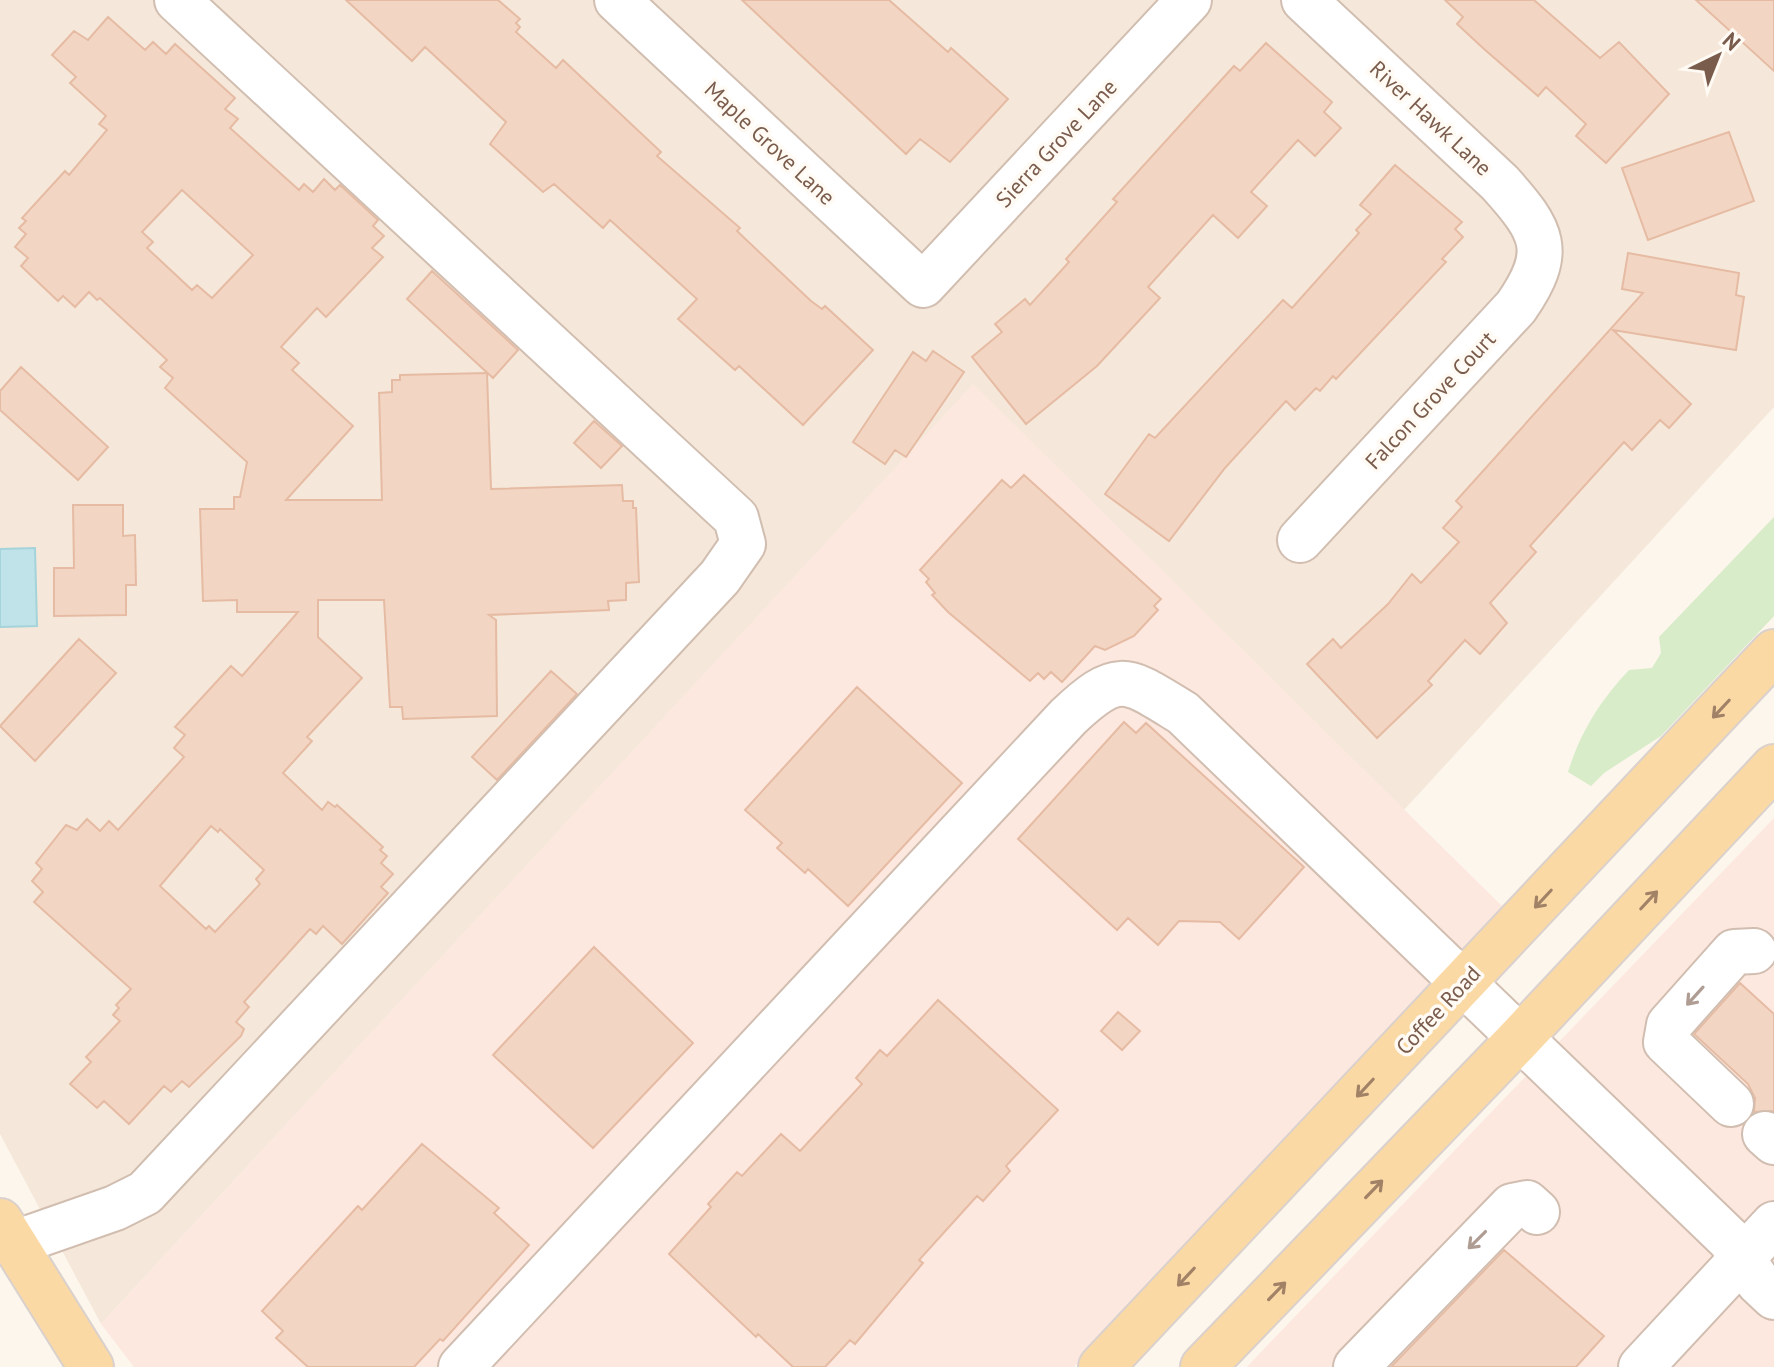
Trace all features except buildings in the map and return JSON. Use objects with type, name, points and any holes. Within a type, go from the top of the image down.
[{"type":"main road","name":"Coffee Road","points":[[1101,1367],[1774,652]]},
{"type":"main road","points":[[1203,1367],[1519,1039],[1774,767]]},
{"type":"main road","points":[[6,1232],[91,1367]]},
{"type":"street","points":[[6,1232],[115,1208],[145,1193],[720,577],[743,544],[736,518],[177,0]]},
{"type":"street","name":"Maple Grove Lane","points":[[617,0],[923,285]]},
{"type":"street","name":"Sierra Grove Lane","points":[[923,285],[1189,0]]},
{"type":"street","name":"River Hawk Lane","points":[[1304,0],[1500,183],[1528,215],[1541,249]]},
{"type":"street","name":"Falcon Grove Court","points":[[1300,540],[1516,307],[1535,279],[1541,249]]},
{"type":"street","points":[[461,1367],[1098,689],[1117,682],[1144,689],[1183,713],[1730,1240],[1741,1259],[1774,1297]]},
{"type":"street","points":[[1731,1104],[1666,1042],[1669,1025],[1734,952],[1754,951]]},
{"type":"street","points":[[1356,1367],[1512,1206],[1527,1203],[1537,1212]]},
{"type":"street","points":[[1641,1367],[1774,1224]]},
{"type":"shaded area","points":[[0,0],[1774,0],[1774,407],[1404,810],[973,385],[101,1324],[0,1134]]},
{"type":"shaded area","points":[[973,384],[1504,908],[1074,1367],[134,1367],[101,1324]]},
{"type":"shaded area","points":[[1774,818],[1774,1367],[1247,1367],[1259,1354]]},
{"type":"green space","points":[[1774,517],[1774,616],[1661,736],[1604,773],[1591,786],[1568,772],[1585,730],[1609,693],[1629,670],[1652,668],[1661,653],[1659,637]]},
{"type":"water","points":[[35,548],[37,626],[0,627],[0,549]]}]
